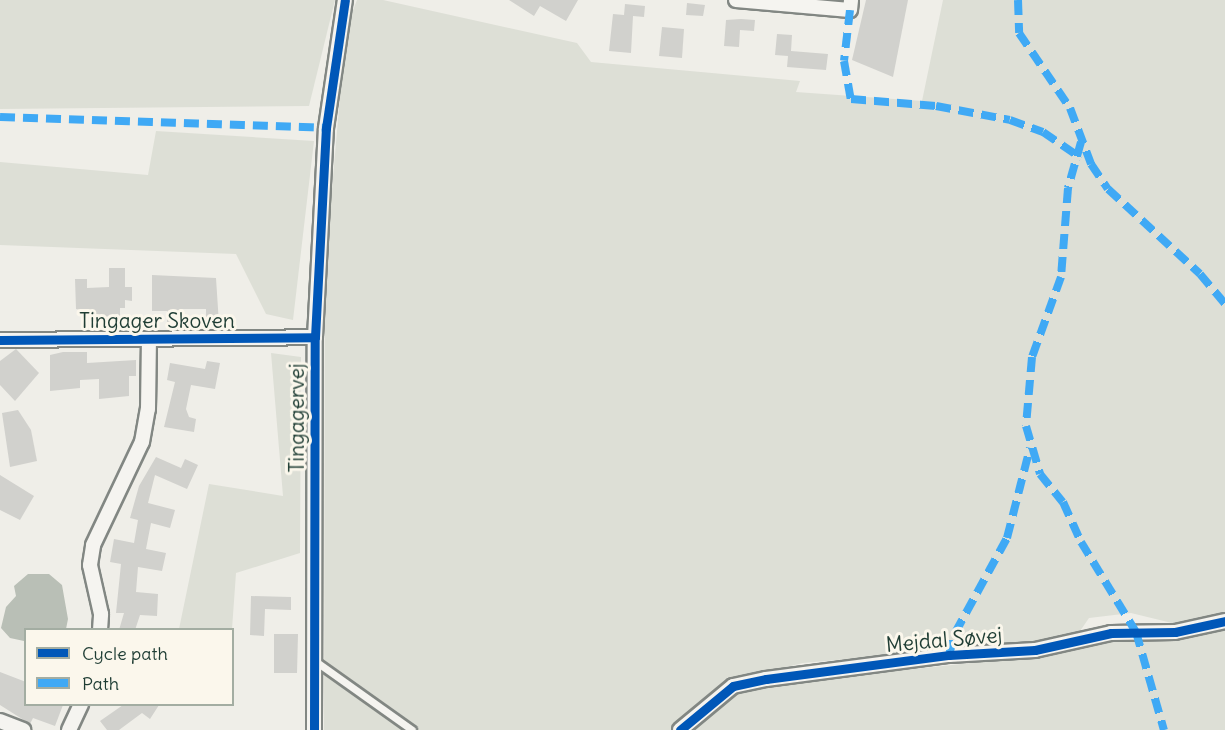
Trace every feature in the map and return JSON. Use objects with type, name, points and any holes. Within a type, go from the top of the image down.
[{"type":"street","name":"Tingagervej","points":[[314,730],[315,337],[326,128],[345,0]]},
{"type":"street","points":[[736,0],[850,10],[851,0]]},
{"type":"street","name":"Tingager Skoven","points":[[0,340],[315,337]]},
{"type":"street","points":[[100,628],[101,614],[90,565],[93,545],[142,442],[148,409],[149,339]]},
{"type":"street","name":"Mejdal Søvej","points":[[681,730],[734,686],[766,679],[949,655],[1035,651],[1111,633],[1175,632],[1225,621]]},
{"type":"street","points":[[69,730],[81,706]]},
{"type":"street","points":[[0,721],[23,730]]},
{"type":"lane","points":[[315,661],[412,730]]},
{"type":"shaded area","points":[[0,0],[335,0],[309,106],[0,109]]},
{"type":"shaded area","points":[[357,0],[383,0],[577,43],[591,62],[800,81],[796,92],[922,101],[943,0],[1225,0],[1225,614],[1176,624],[1131,613],[1089,618],[1078,634],[1038,642],[803,663],[731,680],[672,730],[324,730],[325,269],[346,28]]},
{"type":"shaded area","points":[[156,131],[314,141],[293,320],[266,314],[236,254],[0,245],[0,162],[148,175]]},
{"type":"shaded area","points":[[271,353],[301,357],[300,553],[236,573],[232,628],[179,628],[209,484],[283,496]]},
{"type":"shaded area","points":[[28,574],[49,574],[62,585],[68,619],[66,628],[24,628],[24,641],[10,638],[1,628],[6,607],[16,596],[14,586]]},
{"type":"shaded area","points":[[1225,626],[1225,730],[691,730],[724,699],[754,686],[980,662],[1106,638]]},
{"type":"building","points":[[509,0],[578,0],[566,21],[540,6],[534,16]]},
{"type":"building","points":[[866,0],[908,0],[893,77],[852,60]]},
{"type":"building","points":[[687,3],[705,5],[703,16],[686,15]]},
{"type":"building","points":[[625,4],[645,6],[644,17],[633,16],[631,53],[609,51],[613,14],[624,15]]},
{"type":"building","points":[[726,20],[755,20],[754,31],[740,30],[739,47],[724,46]]},
{"type":"building","points":[[662,27],[684,29],[682,58],[659,56]]},
{"type":"building","points":[[777,34],[792,35],[791,51],[828,54],[826,70],[787,67],[788,56],[775,55]]},
{"type":"building","points":[[109,268],[125,268],[125,287],[132,287],[132,301],[125,300],[125,308],[120,308],[120,320],[91,325],[90,312],[76,309],[75,279],[87,279],[87,288],[109,287]]},
{"type":"building","points":[[152,275],[216,278],[219,324],[206,324],[206,309],[180,309],[180,322],[167,322],[167,311],[152,311]]},
{"type":"building","points":[[16,349],[39,373],[15,401],[0,385],[0,361]]},
{"type":"building","points":[[63,352],[87,352],[87,363],[136,360],[136,376],[129,376],[129,396],[99,399],[99,379],[80,380],[80,388],[50,391],[50,355]]},
{"type":"building","points":[[207,361],[220,363],[215,389],[191,385],[186,409],[189,417],[196,419],[194,432],[164,427],[175,382],[167,380],[170,363],[205,369]]},
{"type":"building","points":[[18,410],[31,430],[37,461],[10,467],[2,413]]},
{"type":"building","points":[[156,457],[181,468],[185,459],[198,465],[187,489],[155,475],[148,503],[175,510],[170,528],[151,523],[146,549],[166,553],[162,571],[138,567],[136,592],[158,594],[157,616],[140,615],[136,628],[120,628],[124,613],[116,613],[121,564],[110,562],[114,539],[134,543],[138,520],[130,518],[139,486]]},
{"type":"building","points":[[0,475],[34,496],[20,520],[0,510]]},
{"type":"building","points":[[251,596],[291,597],[291,610],[265,609],[264,636],[250,635]]},
{"type":"building","points":[[274,634],[298,634],[297,673],[274,673]]},
{"type":"building","points":[[0,672],[24,681],[24,706],[63,706],[55,726],[33,718],[30,724],[0,705]]},
{"type":"building","points":[[122,706],[158,706],[150,719],[142,713],[119,730],[107,730],[100,721]]},
{"type":"marked path","points":[[1018,0],[1019,33],[1070,108],[1091,164],[1108,189],[1200,274],[1225,304]]},
{"type":"marked path","points":[[850,10],[844,61],[851,99],[936,106],[1010,120],[1043,132],[1081,158]]},
{"type":"marked path","points":[[0,117],[326,128]]},
{"type":"marked path","points":[[1081,142],[1068,188],[1061,277],[1032,357],[1026,426],[1040,474],[1063,502],[1081,542],[1136,632],[1164,730]]},
{"type":"marked path","points":[[949,655],[955,633],[1007,538],[1030,448]]},
{"type":"cycle path","points":[[314,730],[315,337],[326,128],[345,0]]},
{"type":"cycle path","points":[[0,340],[315,337]]},
{"type":"cycle path","points":[[680,730],[733,686],[766,679],[949,655],[1035,650],[1111,633],[1175,632],[1225,621]]}]
